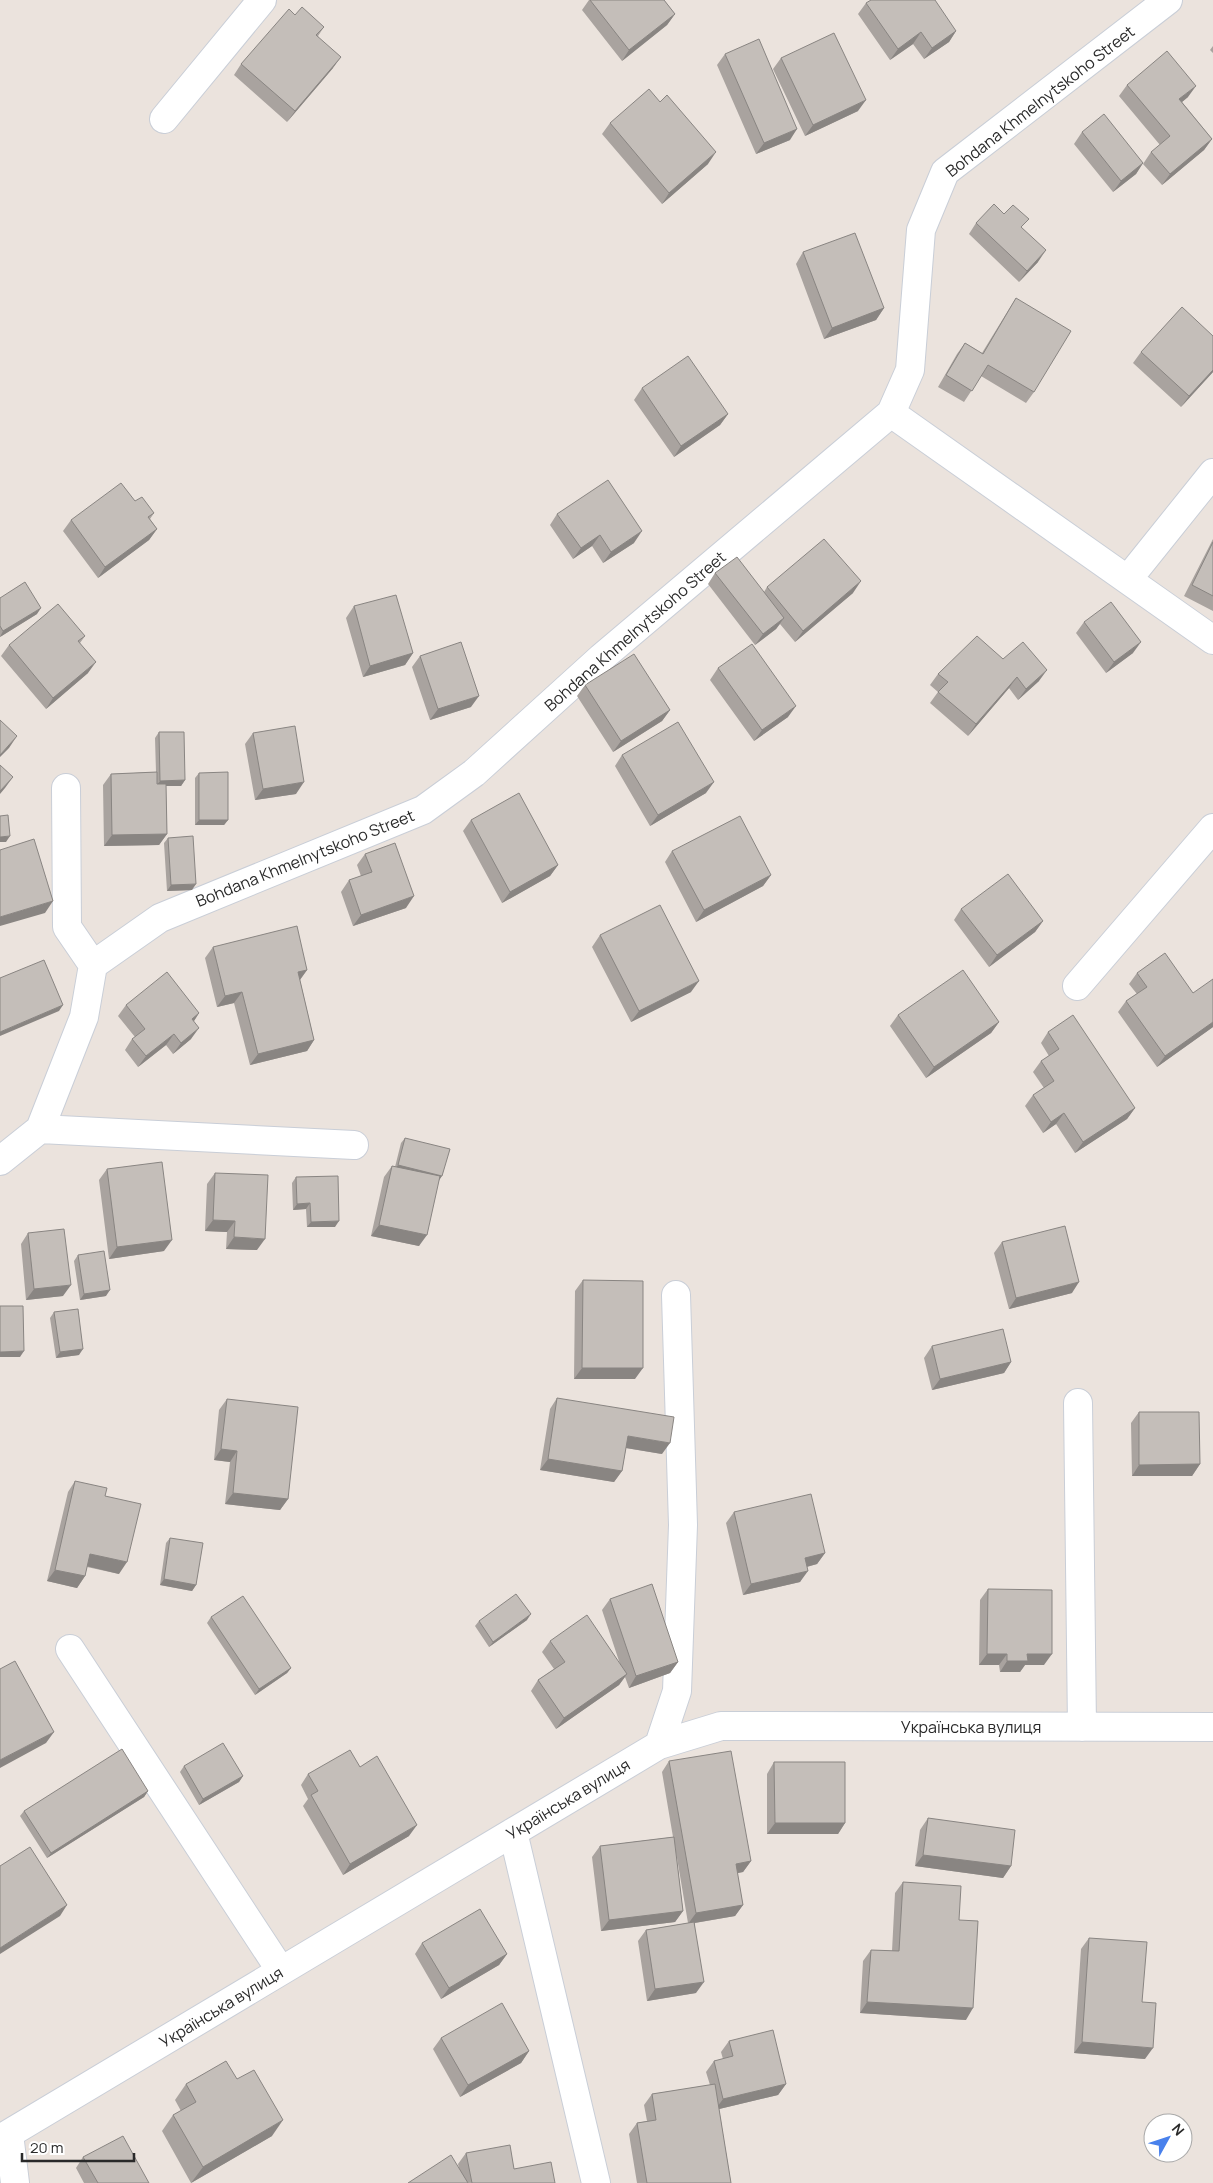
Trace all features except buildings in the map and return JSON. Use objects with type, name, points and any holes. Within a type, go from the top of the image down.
[{"type":"street","points":[[164,119],[262,0]]},
{"type":"street","name":"Bohdana Khmelnytskoho Street","points":[[93,965],[160,918],[423,810],[474,773],[601,658],[891,413],[910,370],[921,230],[945,172],[1168,0]]},
{"type":"street","points":[[891,413],[1213,640]]},
{"type":"street","points":[[1128,579],[1213,473]]},
{"type":"street","points":[[0,1161],[40,1129],[84,1016],[93,965],[67,927],[66,788]]},
{"type":"street","points":[[1077,986],[1213,828]]},
{"type":"street","points":[[40,1129],[354,1145]]},
{"type":"street","points":[[659,1745],[677,1691],[683,1525],[676,1295]]},
{"type":"street","points":[[1078,1403],[1082,1727]]},
{"type":"street","points":[[70,1649],[281,1971]]},
{"type":"street","name":"Українська вулиця","points":[[4,2137],[659,1745],[721,1726],[1213,1727]]},
{"type":"street","points":[[513,1832],[596,2183]]},
{"type":"street","points":[[4,2137],[15,2183]]}]
